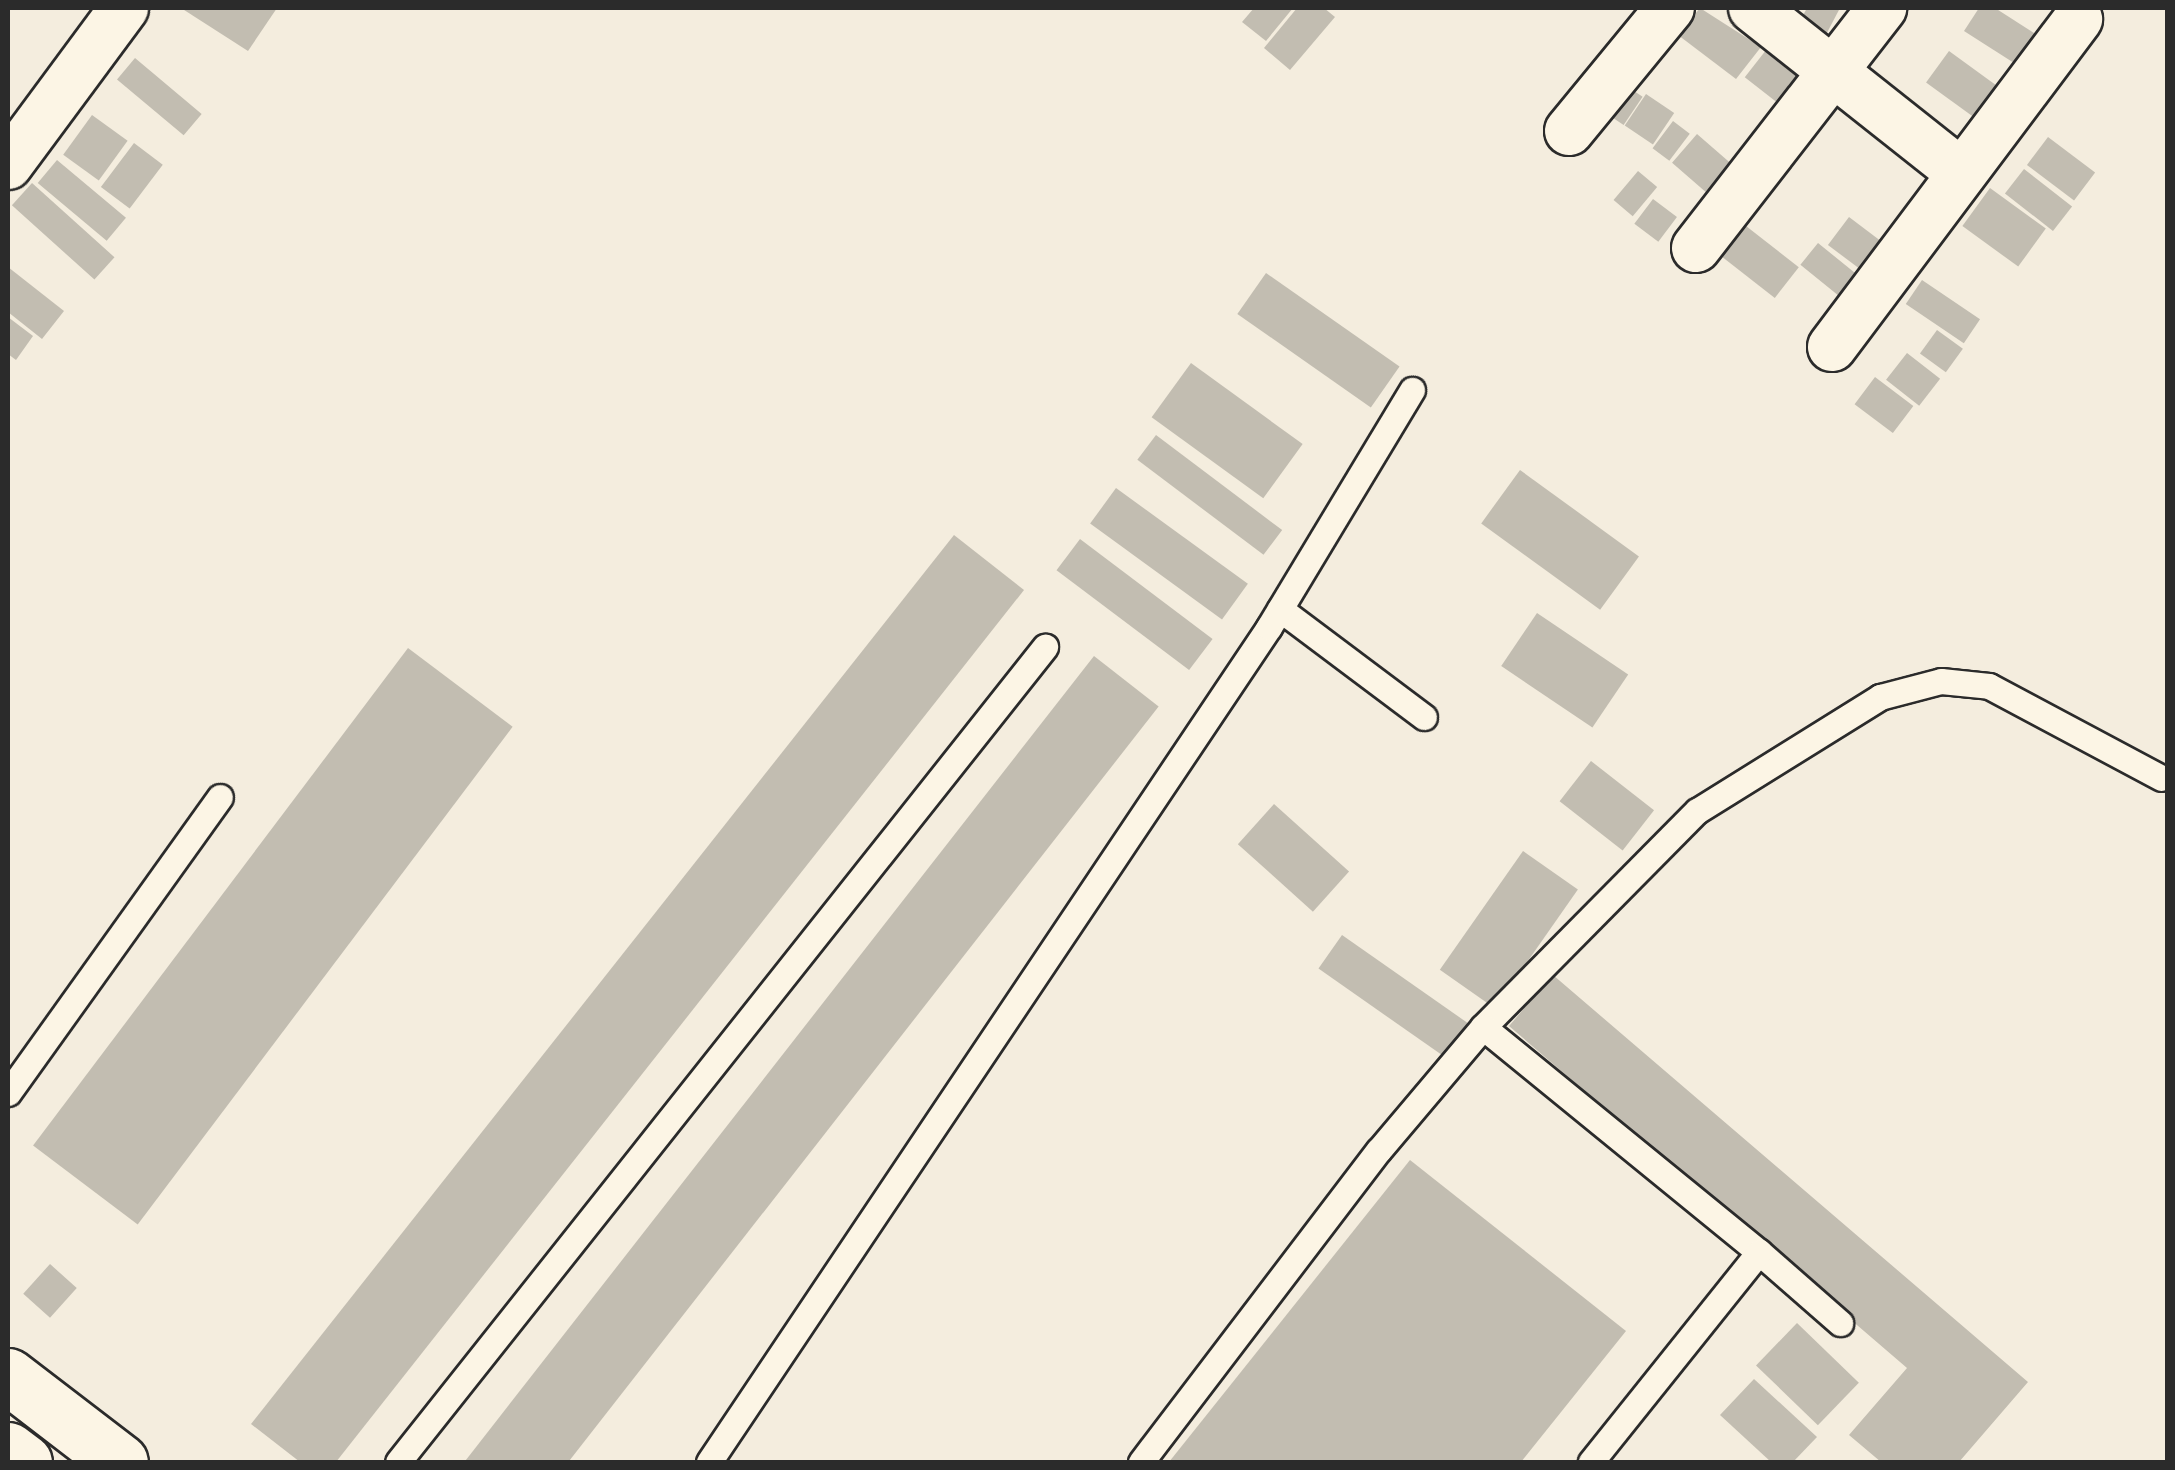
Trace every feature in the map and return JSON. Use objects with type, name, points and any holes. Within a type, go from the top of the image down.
[{"type":"main road","points":[[8,1376],[120,1462]]},
{"type":"main road","points":[[8,1450],[24,1462]]},
{"type":"street","points":[[8,165],[124,8]]},
{"type":"street","points":[[1569,131],[1670,8]]},
{"type":"street","points":[[1752,8],[1959,171]]},
{"type":"street","points":[[1696,248],[1882,8]]},
{"type":"street","points":[[1832,346],[1959,171],[2078,20]]},
{"type":"lane","points":[[709,1462],[1280,608],[1412,390]]},
{"type":"lane","points":[[1280,608],[1424,717]]},
{"type":"lane","points":[[398,1462],[1045,647]]},
{"type":"lane","points":[[1141,1462],[1379,1150],[1483,1027],[1696,812],[1880,697],[1941,681],[1989,686],[2161,778]]},
{"type":"lane","points":[[8,1093],[220,797]]},
{"type":"lane","points":[[1483,1027],[1840,1323]]},
{"type":"lane","points":[[1591,1462],[1758,1252]]},
{"type":"building","points":[[181,8],[277,8],[248,51]]},
{"type":"building","points":[[1254,8],[1293,8],[1266,41],[1242,22]]},
{"type":"building","points":[[1297,8],[1324,8],[1335,17],[1290,70],[1264,48]]},
{"type":"building","points":[[1700,8],[1761,47],[1736,79],[1678,35]]},
{"type":"building","points":[[1807,8],[1840,8],[1820,46],[1794,32]]},
{"type":"building","points":[[1979,8],[1995,8],[2045,40],[2025,70],[1964,31]]},
{"type":"building","points":[[1770,45],[1820,84],[1794,116],[1745,77]]},
{"type":"building","points":[[1949,51],[2009,94],[1986,126],[1926,83]]},
{"type":"building","points":[[135,58],[202,114],[184,135],[117,79]]},
{"type":"building","points":[[1631,89],[1643,97],[1624,125],[1612,117]]},
{"type":"building","points":[[1646,94],[1674,113],[1653,145],[1625,126]]},
{"type":"building","points":[[92,115],[128,141],[99,181],[63,155]]},
{"type":"building","points":[[1673,121],[1690,134],[1669,161],[1653,148]]},
{"type":"building","points":[[1697,134],[1749,179],[1724,208],[1672,163]]},
{"type":"building","points":[[2048,137],[2095,173],[2074,200],[2027,165]]},
{"type":"building","points":[[134,143],[163,165],[130,209],[101,187]]},
{"type":"building","points":[[57,160],[126,218],[107,241],[38,183]]},
{"type":"building","points":[[2024,169],[2072,207],[2053,231],[2005,193]]},
{"type":"building","points":[[1638,171],[1657,187],[1633,216],[1614,200]]},
{"type":"building","points":[[32,183],[114,257],[94,280],[12,205]]},
{"type":"building","points":[[1990,188],[2046,229],[2018,267],[1962,226]]},
{"type":"building","points":[[1653,199],[1677,217],[1658,242],[1634,224]]},
{"type":"building","points":[[1849,217],[1895,252],[1874,280],[1828,245]]},
{"type":"building","points":[[1746,226],[1799,267],[1775,298],[1722,257]]},
{"type":"building","points":[[1818,243],[1872,287],[1855,309],[1800,265]]},
{"type":"building","points":[[8,267],[64,311],[42,339],[8,312]]},
{"type":"building","points":[[1266,273],[1400,366],[1371,407],[1237,314]]},
{"type":"building","points":[[1922,280],[1980,319],[1964,343],[1906,304]]},
{"type":"building","points":[[8,317],[33,336],[16,360],[8,354]]},
{"type":"building","points":[[1937,330],[1963,349],[1946,372],[1920,353]]},
{"type":"building","points":[[1907,353],[1940,379],[1919,406],[1886,380]]},
{"type":"building","points":[[1191,363],[1303,444],[1263,498],[1152,417]]},
{"type":"building","points":[[1875,377],[1913,406],[1893,433],[1855,404]]},
{"type":"building","points":[[1156,435],[1282,530],[1264,555],[1137,460]]},
{"type":"building","points":[[1520,470],[1639,556],[1600,610],[1481,523]]},
{"type":"building","points":[[1116,488],[1248,584],[1222,619],[1090,524]]},
{"type":"building","points":[[954,535],[1024,590],[336,1462],[300,1462],[251,1424]]},
{"type":"building","points":[[1080,539],[1213,639],[1189,670],[1057,570]]},
{"type":"building","points":[[1537,613],[1628,675],[1592,728],[1501,666]]},
{"type":"building","points":[[408,648],[513,727],[138,1224],[33,1146]]},
{"type":"building","points":[[1094,656],[1159,706],[568,1462],[464,1462]]},
{"type":"building","points":[[1591,761],[1654,810],[1623,850],[1560,801]]},
{"type":"building","points":[[1274,804],[1349,872],[1313,912],[1238,844]]},
{"type":"building","points":[[1523,851],[1578,889],[1495,1008],[1440,970]]},
{"type":"building","points":[[1342,935],[1470,1024],[1446,1058],[1318,969]]},
{"type":"building","points":[[1553,975],[2028,1382],[1959,1462],[1881,1462],[1849,1435],[1907,1368],[1509,1026]]},
{"type":"building","points":[[1410,1160],[1626,1331],[1521,1462],[1169,1462]]},
{"type":"building","points":[[50,1264],[77,1288],[50,1318],[23,1294]]},
{"type":"building","points":[[1797,1323],[1859,1383],[1818,1425],[1756,1365]]},
{"type":"building","points":[[1754,1379],[1817,1437],[1793,1462],[1771,1462],[1720,1415]]}]
